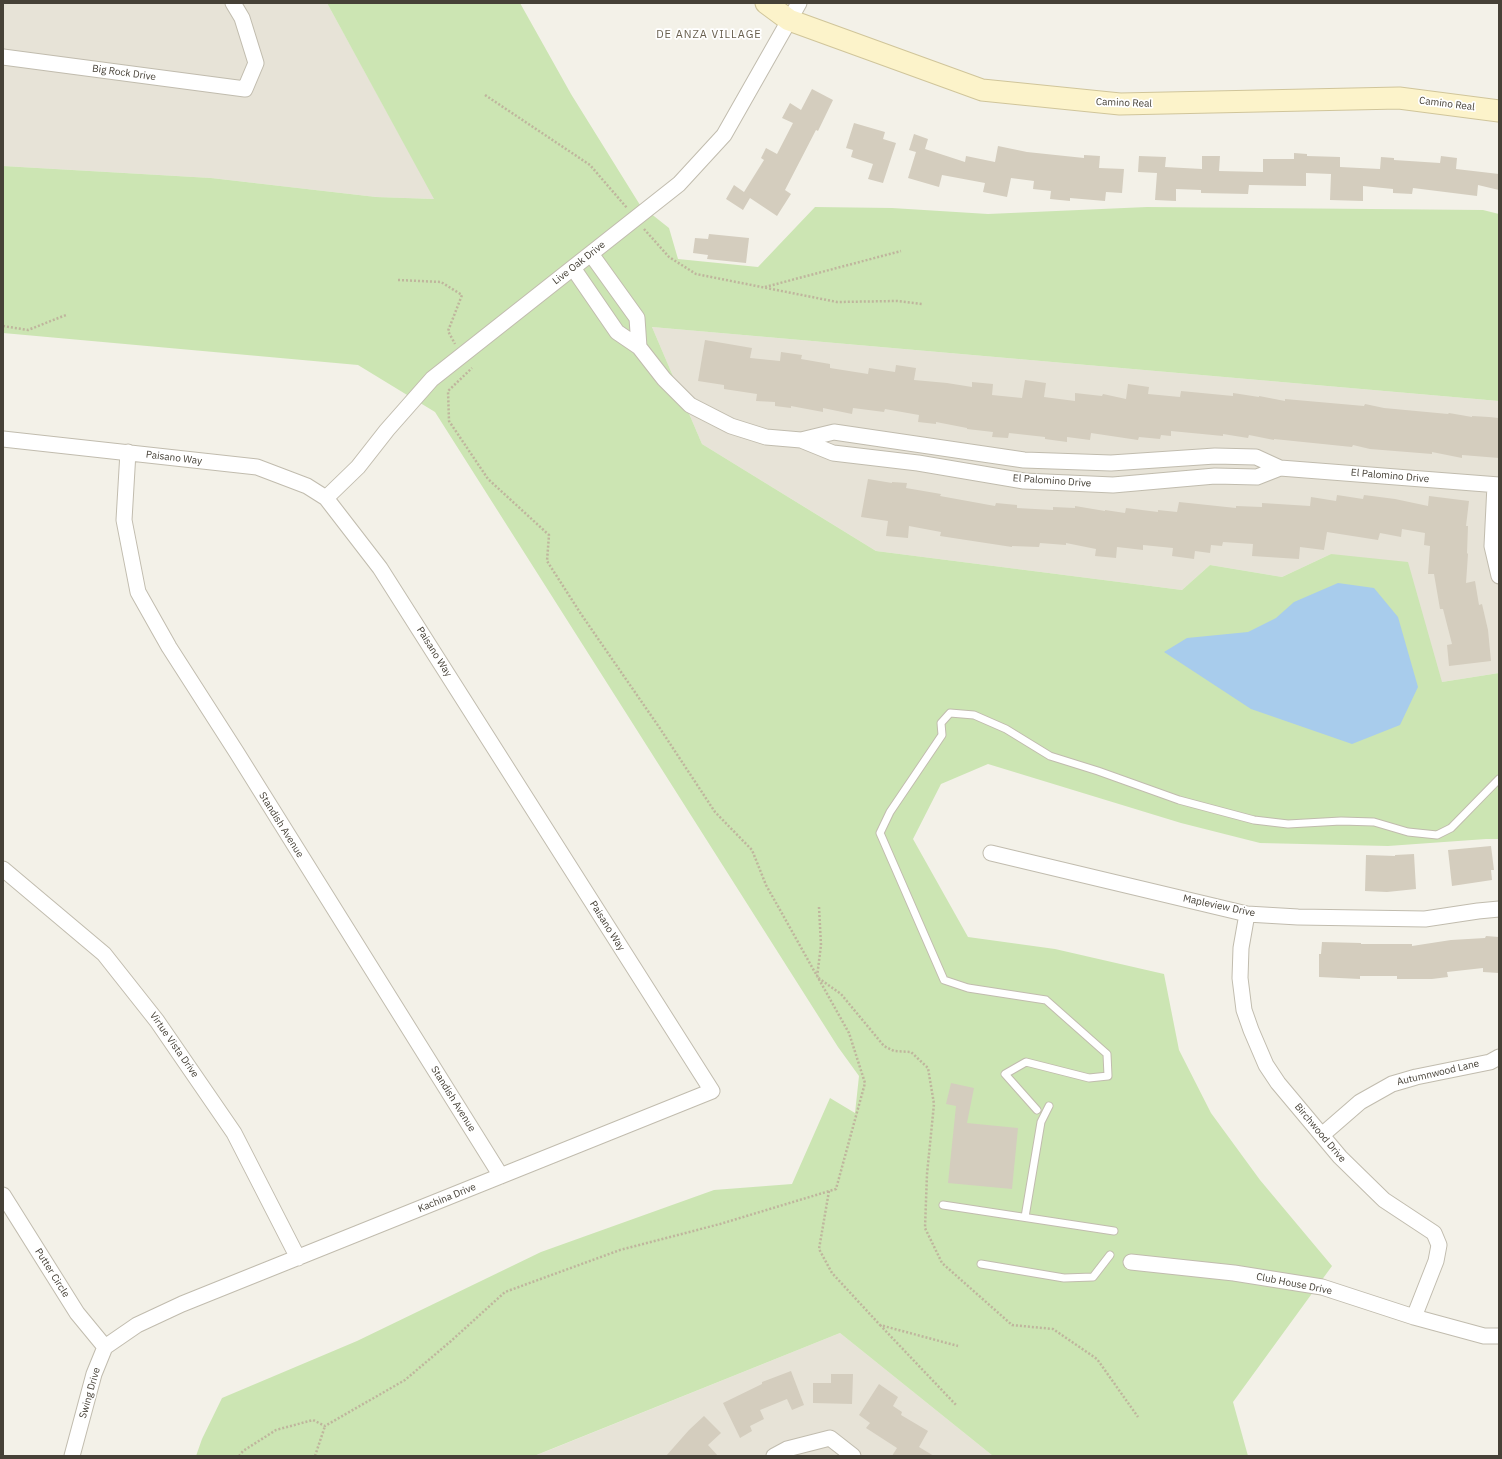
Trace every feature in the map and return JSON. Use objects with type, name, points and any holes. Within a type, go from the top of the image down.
[{"type":"main road","name":"Camino Real","points":[[766,3],[794,12],[982,90],[1120,104],[1399,98],[1499,111]]},
{"type":"street","name":"Big Rock Drive","points":[[3,57],[245,89],[256,63],[242,18],[233,3]]},
{"type":"street","name":"Live Oak Drive","points":[[326,498],[358,467],[387,430],[432,379],[679,184],[724,134],[794,12]]},
{"type":"street","points":[[591,254],[637,318],[639,347]]},
{"type":"street","name":"El Palomino Drive","points":[[573,268],[617,332],[639,347],[664,378],[690,406],[731,426],[766,437],[801,440],[833,453],[918,464],[1024,481],[1113,485],[1215,476],[1257,477],[1280,468]]},
{"type":"street","points":[[610,322],[630,308]]},
{"type":"street","name":"El Palomino Drive","points":[[801,440],[834,432],[1024,460],[1111,463],[1215,456],[1256,458],[1280,468],[1497,485]]},
{"type":"street","name":"Paisano Way","points":[[3,440],[128,452],[257,467],[307,486],[326,498],[380,568],[712,1091]]},
{"type":"street","name":"Standish Avenue","points":[[128,452],[124,520],[138,592],[169,647],[237,753],[501,1176]]},
{"type":"street","points":[[1497,485],[1492,546],[1499,576]]},
{"type":"street","name":"Mapleview Drive","points":[[991,853],[1247,914],[1298,917],[1425,919],[1499,909]]},
{"type":"street","name":"Virtue Vista Drive","points":[[3,870],[104,954],[157,1021],[234,1133],[298,1258]]},
{"type":"street","name":"Birchwood Drive","points":[[1247,914],[1241,948],[1240,978],[1244,1010],[1266,1065],[1278,1084],[1340,1157],[1384,1200],[1434,1233],[1439,1245],[1436,1262],[1414,1317]]},
{"type":"street","name":"Autumnwood Lane","points":[[1322,1135],[1360,1102],[1392,1084],[1490,1062],[1499,1057]]},
{"type":"street","name":"Kachina Drive","points":[[106,1347],[136,1326],[182,1304],[712,1091]]},
{"type":"street","name":"Putter Circle","points":[[3,1195],[77,1313],[106,1347]]},
{"type":"street","name":"Club House Drive","points":[[1132,1262],[1234,1273],[1322,1287],[1414,1317],[1484,1336],[1499,1336]]},
{"type":"street","name":"Swing Drive","points":[[72,1456],[94,1374],[106,1347]]},
{"type":"street","points":[[774,1456],[787,1449],[830,1438],[853,1456]]},
{"type":"lane","points":[[1037,1110],[1005,1074],[1026,1062],[1089,1078],[1108,1076],[1107,1054],[1046,1000],[968,988],[944,980],[880,833],[890,812],[942,736],[941,723],[950,713],[974,715],[1006,729],[1050,756],[1098,771],[1179,800],[1254,820],[1288,824],[1341,821],[1374,822],[1408,832],[1437,835],[1451,828],[1499,779]]},
{"type":"lane","points":[[1025,1217],[1041,1122],[1050,1106]]},
{"type":"lane","points":[[943,1205],[1114,1230]]},
{"type":"lane","points":[[982,1264],[1064,1278],[1093,1277],[1110,1255]]},
{"type":"path","points":[[485,95],[590,165],[669,257],[696,274],[837,302],[897,300],[922,304]]},
{"type":"path","points":[[764,287],[901,251]]},
{"type":"path","points":[[3,326],[28,330],[66,316]]},
{"type":"path","points":[[818,907],[821,945],[817,977],[841,994],[884,1046],[894,1051],[910,1052],[928,1068],[934,1104]]},
{"type":"path","points":[[829,1191],[819,1249],[832,1273],[957,1406]]},
{"type":"path","points":[[880,1324],[958,1346]]},
{"type":"path","points":[[315,1456],[325,1426]]},
{"type":"shaded area","points":[[3,3],[327,3],[435,199],[376,197],[211,178],[3,166]]},
{"type":"shaded area","points":[[652,327],[1499,401],[1499,673],[1442,682],[1331,554],[1282,577],[1210,565],[1182,590],[876,551],[702,444]]},
{"type":"shaded area","points":[[840,1333],[993,1456],[534,1456],[547,1451]]},
{"type":"green space","points":[[327,3],[520,3],[571,94],[640,205],[669,228],[678,259],[758,267],[815,207],[892,208],[988,214],[1147,207],[1483,210],[1499,214],[1499,401],[652,327],[702,444],[876,551],[1182,590],[1210,565],[1282,577],[1331,554],[1408,562],[1442,682],[1499,673],[1499,839],[1388,846],[1260,843],[1181,823],[988,764],[941,784],[913,839],[968,937],[1055,949],[1164,974],[1179,1050],[1211,1113],[1260,1180],[1332,1266],[1233,1402],[1248,1456],[993,1456],[840,1333],[534,1456],[196,1456],[202,1439],[222,1398],[357,1341],[541,1252],[714,1190],[792,1184],[830,1098],[855,1113],[859,1076],[838,1047],[435,412],[358,365],[3,333],[3,166],[211,178],[376,197],[434,199]]},
{"type":"water","points":[[1338,583],[1374,588],[1398,617],[1418,687],[1400,725],[1352,744],[1251,709],[1164,652],[1187,638],[1248,632],[1276,618],[1294,602]]},
{"type":"building","points":[[812,89],[833,100],[818,131],[816,130],[785,190],[791,194],[777,216],[750,198],[743,210],[726,199],[734,185],[744,192],[764,160],[761,158],[766,148],[777,154],[793,123],[782,118],[790,103],[801,110]]},
{"type":"building","points":[[854,123],[885,132],[883,139],[896,143],[883,183],[868,179],[873,164],[851,157],[853,150],[846,148]]},
{"type":"building","points":[[914,134],[928,139],[925,149],[965,162],[966,156],[995,162],[998,146],[1027,152],[1084,158],[1084,155],[1100,156],[1099,168],[1124,169],[1122,193],[1106,192],[1105,201],[1070,198],[1070,201],[1050,199],[1051,191],[1033,189],[1034,181],[1011,178],[1007,197],[983,192],[985,183],[942,175],[939,187],[908,178],[916,152],[909,150]]},
{"type":"building","points":[[1294,153],[1307,154],[1307,156],[1340,157],[1340,167],[1380,169],[1381,157],[1394,158],[1394,160],[1440,163],[1441,156],[1457,158],[1456,169],[1499,174],[1499,190],[1478,185],[1477,196],[1413,188],[1412,194],[1393,193],[1393,189],[1363,186],[1363,201],[1330,200],[1331,174],[1306,173],[1306,186],[1249,185],[1248,194],[1201,193],[1201,190],[1176,189],[1176,201],[1155,200],[1157,173],[1138,172],[1139,156],[1166,157],[1165,167],[1202,169],[1202,156],[1220,156],[1219,171],[1263,172],[1263,159],[1294,159]]},
{"type":"building","points":[[709,234],[749,238],[746,263],[707,259],[708,255],[693,253],[695,238],[708,239]]},
{"type":"building","points":[[705,340],[752,348],[750,358],[780,361],[781,352],[802,355],[801,359],[830,364],[830,368],[868,374],[869,368],[895,372],[896,365],[916,368],[914,380],[972,387],[972,382],[993,384],[992,395],[1022,398],[1025,380],[1046,383],[1044,397],[1075,401],[1075,393],[1102,396],[1103,394],[1126,399],[1128,384],[1149,387],[1148,394],[1180,397],[1181,391],[1233,396],[1233,393],[1285,401],[1285,399],[1364,406],[1365,404],[1384,408],[1449,413],[1472,417],[1499,418],[1499,458],[1462,455],[1462,458],[1432,452],[1432,454],[1370,449],[1353,445],[1352,447],[1274,440],[1249,435],[1248,438],[1223,434],[1223,436],[1171,431],[1171,436],[1161,435],[1160,439],[1139,437],[1138,440],[1091,433],[1090,440],[1067,437],[1067,442],[1045,439],[1045,437],[1009,433],[1008,438],[992,437],[993,432],[967,429],[936,422],[936,424],[918,422],[919,415],[885,409],[884,412],[853,408],[852,414],[823,408],[823,412],[791,406],[791,408],[775,406],[775,402],[756,401],[757,394],[724,389],[724,385],[698,381]]},
{"type":"building","points":[[868,479],[892,483],[907,483],[906,488],[995,506],[996,503],[1017,505],[1017,508],[1053,510],[1053,507],[1075,508],[1075,506],[1125,513],[1126,508],[1158,512],[1158,510],[1177,512],[1179,502],[1236,508],[1236,506],[1262,507],[1262,503],[1310,506],[1311,497],[1336,501],[1337,495],[1363,499],[1364,495],[1395,499],[1428,506],[1429,496],[1469,501],[1466,526],[1468,526],[1468,554],[1466,583],[1475,581],[1479,605],[1482,604],[1488,630],[1491,661],[1449,666],[1447,645],[1452,644],[1443,609],[1440,609],[1434,574],[1428,574],[1430,546],[1424,545],[1425,533],[1402,529],[1401,537],[1380,533],[1378,540],[1327,532],[1324,550],[1300,547],[1299,559],[1252,556],[1253,544],[1223,542],[1222,546],[1211,545],[1210,553],[1195,551],[1194,559],[1172,556],[1173,548],[1143,545],[1143,550],[1117,547],[1116,558],[1095,556],[1096,549],[1066,543],[1066,545],[1040,543],[1039,547],[1012,547],[940,536],[941,532],[909,526],[908,538],[886,536],[888,521],[861,517]]},
{"type":"building","points":[[1491,846],[1494,870],[1491,870],[1492,880],[1452,886],[1448,850]]},
{"type":"building","points":[[1414,854],[1416,889],[1387,892],[1365,891],[1366,855],[1395,856]]},
{"type":"building","points":[[1486,936],[1499,937],[1499,973],[1483,972],[1483,968],[1447,972],[1448,977],[1432,979],[1397,979],[1397,976],[1360,976],[1360,979],[1319,977],[1319,954],[1321,954],[1322,942],[1412,944],[1412,946],[1451,940],[1485,938]]},
{"type":"building","points":[[951,1083],[974,1088],[967,1123],[1018,1128],[1012,1189],[948,1183],[956,1106],[946,1104]]},
{"type":"building","points":[[791,1371],[804,1405],[792,1410],[787,1399],[760,1410],[764,1419],[750,1426],[752,1431],[740,1438],[723,1403],[762,1384],[762,1382]]},
{"type":"building","points":[[831,1374],[853,1374],[852,1404],[813,1403],[813,1383],[831,1383]]},
{"type":"building","points":[[879,1384],[898,1397],[893,1406],[902,1412],[901,1415],[928,1431],[919,1447],[934,1456],[892,1456],[897,1448],[866,1428],[870,1423],[859,1415]]},
{"type":"building","points":[[704,1416],[721,1433],[708,1445],[718,1456],[666,1456],[689,1430]]},
{"type":"district","name":"DE ANZA VILLAGE","points":[[709,35]]}]
